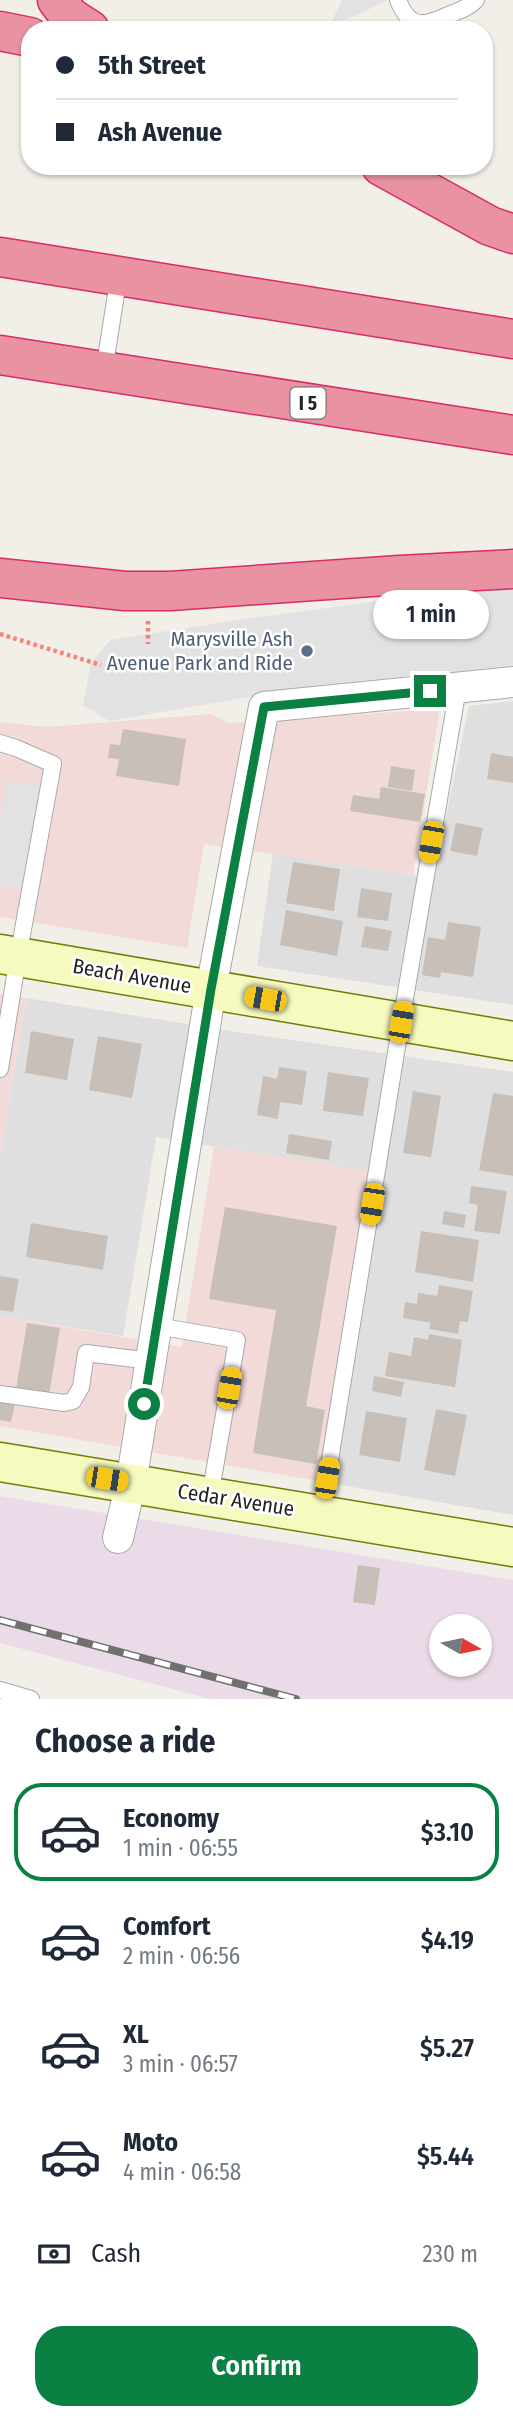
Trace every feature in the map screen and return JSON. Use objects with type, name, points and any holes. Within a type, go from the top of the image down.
[{"type":"highway","points":[[57,0],[76,21]]},
{"type":"highway","points":[[0,31],[21,35]]},
{"type":"highway","points":[[396,175],[489,226],[513,234]]},
{"type":"highway","points":[[0,257],[513,339]]},
{"type":"highway","name":"I 5","points":[[0,355],[513,435]]},
{"type":"highway","points":[[0,578],[100,590],[170,591],[513,569]]},
{"type":"street","points":[[118,1538],[131,1483],[211,989],[264,707],[513,682]]},
{"type":"street","name":"Beach Avenue","points":[[9,955],[513,1041]]},
{"type":"street","name":"Cedar Avenue","points":[[0,1462],[321,1515],[512,1541]]},
{"type":"lane","points":[[398,0],[403,11],[413,21]]},
{"type":"lane","points":[[437,21],[476,0]]},
{"type":"lane","points":[[104,371],[119,275]]},
{"type":"lane","points":[[321,1515],[457,688]]},
{"type":"lane","points":[[0,743],[16,747],[53,764],[9,955],[0,1069]]},
{"type":"lane","points":[[157,1326],[237,1340],[210,1496]]},
{"type":"lane","points":[[0,1394],[64,1403],[73,1401],[81,1387],[86,1353],[151,1361]]},
{"type":"lane","points":[[0,1690],[31,1699]]},
{"type":"path","points":[[148,621],[148,644]]},
{"type":"path","points":[[0,634],[101,666]]},
{"type":"shaded area","points":[[342,0],[388,0],[355,16],[332,21]]},
{"type":"shaded area","name":"Marysville Ash Avenue Park and Ride","points":[[513,583],[513,666],[319,685],[109,721],[83,705],[91,663],[110,640]]},
{"type":"shaded area","points":[[513,701],[513,1005],[257,966],[273,854],[433,878],[469,706]]},
{"type":"shaded area","points":[[440,709],[413,875],[204,844],[187,948],[0,917],[0,722],[47,727],[211,714],[228,723]]},
{"type":"shaded area","points":[[7,780],[39,785],[21,889],[0,886],[0,823]]},
{"type":"shaded area","points":[[0,994],[26,998],[0,1158]]},
{"type":"shaded area","points":[[26,998],[513,1072],[513,1515],[318,1481],[369,1171],[156,1137],[123,1336],[0,1316],[0,1158]]},
{"type":"shaded area","points":[[214,1146],[370,1171],[318,1481],[0,1426],[0,1316],[182,1347]]},
{"type":"shaded area","points":[[0,1496],[513,1580],[513,1699],[210,1699],[0,1643]]},
{"type":"building","points":[[123,729],[186,739],[179,786],[116,776],[119,759],[108,758],[110,744],[120,745]]},
{"type":"building","points":[[491,753],[513,757],[513,783],[487,779]]},
{"type":"building","points":[[391,766],[415,770],[412,791],[388,787]]},
{"type":"building","points":[[381,787],[425,794],[420,822],[350,811],[353,795],[379,799]]},
{"type":"building","points":[[456,823],[483,828],[477,856],[450,851]]},
{"type":"building","points":[[293,862],[340,869],[334,911],[286,903]]},
{"type":"building","points":[[361,888],[392,893],[388,921],[357,917]]},
{"type":"building","points":[[286,910],[343,921],[337,956],[280,945]]},
{"type":"building","points":[[448,922],[481,927],[473,977],[441,972],[440,978],[422,975],[428,937],[445,940]]},
{"type":"building","points":[[365,926],[392,931],[388,951],[361,947]]},
{"type":"building","points":[[31,1031],[74,1039],[67,1080],[25,1073]]},
{"type":"building","points":[[98,1036],[142,1044],[132,1098],[89,1090]]},
{"type":"building","points":[[279,1067],[307,1071],[302,1105],[280,1102],[278,1119],[257,1115],[263,1076],[277,1079]]},
{"type":"building","points":[[328,1072],[369,1078],[363,1116],[323,1111]]},
{"type":"building","points":[[413,1091],[441,1096],[431,1157],[403,1153]]},
{"type":"building","points":[[493,1093],[513,1096],[513,1176],[479,1170]]},
{"type":"building","points":[[289,1134],[332,1141],[329,1160],[286,1153]]},
{"type":"building","points":[[471,1186],[507,1191],[500,1234],[474,1231],[478,1205],[469,1203]]},
{"type":"building","points":[[225,1207],[337,1226],[306,1406],[325,1410],[316,1464],[253,1453],[276,1310],[209,1299]]},
{"type":"building","points":[[444,1211],[466,1215],[464,1228],[442,1224]]},
{"type":"building","points":[[31,1223],[108,1236],[103,1270],[26,1257]]},
{"type":"building","points":[[421,1231],[479,1240],[473,1282],[415,1272]]},
{"type":"building","points":[[0,1276],[19,1279],[13,1312],[0,1310]]},
{"type":"building","points":[[439,1285],[473,1291],[468,1322],[460,1321],[458,1334],[429,1329],[431,1323],[403,1318],[405,1302],[417,1304],[418,1293],[437,1296]]},
{"type":"building","points":[[27,1323],[60,1328],[49,1395],[16,1389]]},
{"type":"building","points":[[429,1334],[462,1340],[455,1387],[385,1376],[389,1352],[411,1356],[414,1337],[428,1340]]},
{"type":"building","points":[[374,1376],[404,1382],[401,1397],[372,1391]]},
{"type":"building","points":[[0,1400],[15,1403],[11,1422],[0,1420]]},
{"type":"building","points":[[436,1409],[467,1415],[455,1476],[424,1470]]},
{"type":"building","points":[[366,1411],[407,1418],[400,1462],[359,1455]]},
{"type":"building","points":[[358,1565],[380,1568],[375,1605],[353,1602]]},
{"type":"railway","points":[[0,1620],[296,1699]]},
{"type":"place","name":"Marysville Ash Avenue Park and Ride","points":[[307,651]]},
{"type":"route","points":[[144,1404],[211,989],[264,707],[430,691]]}]
